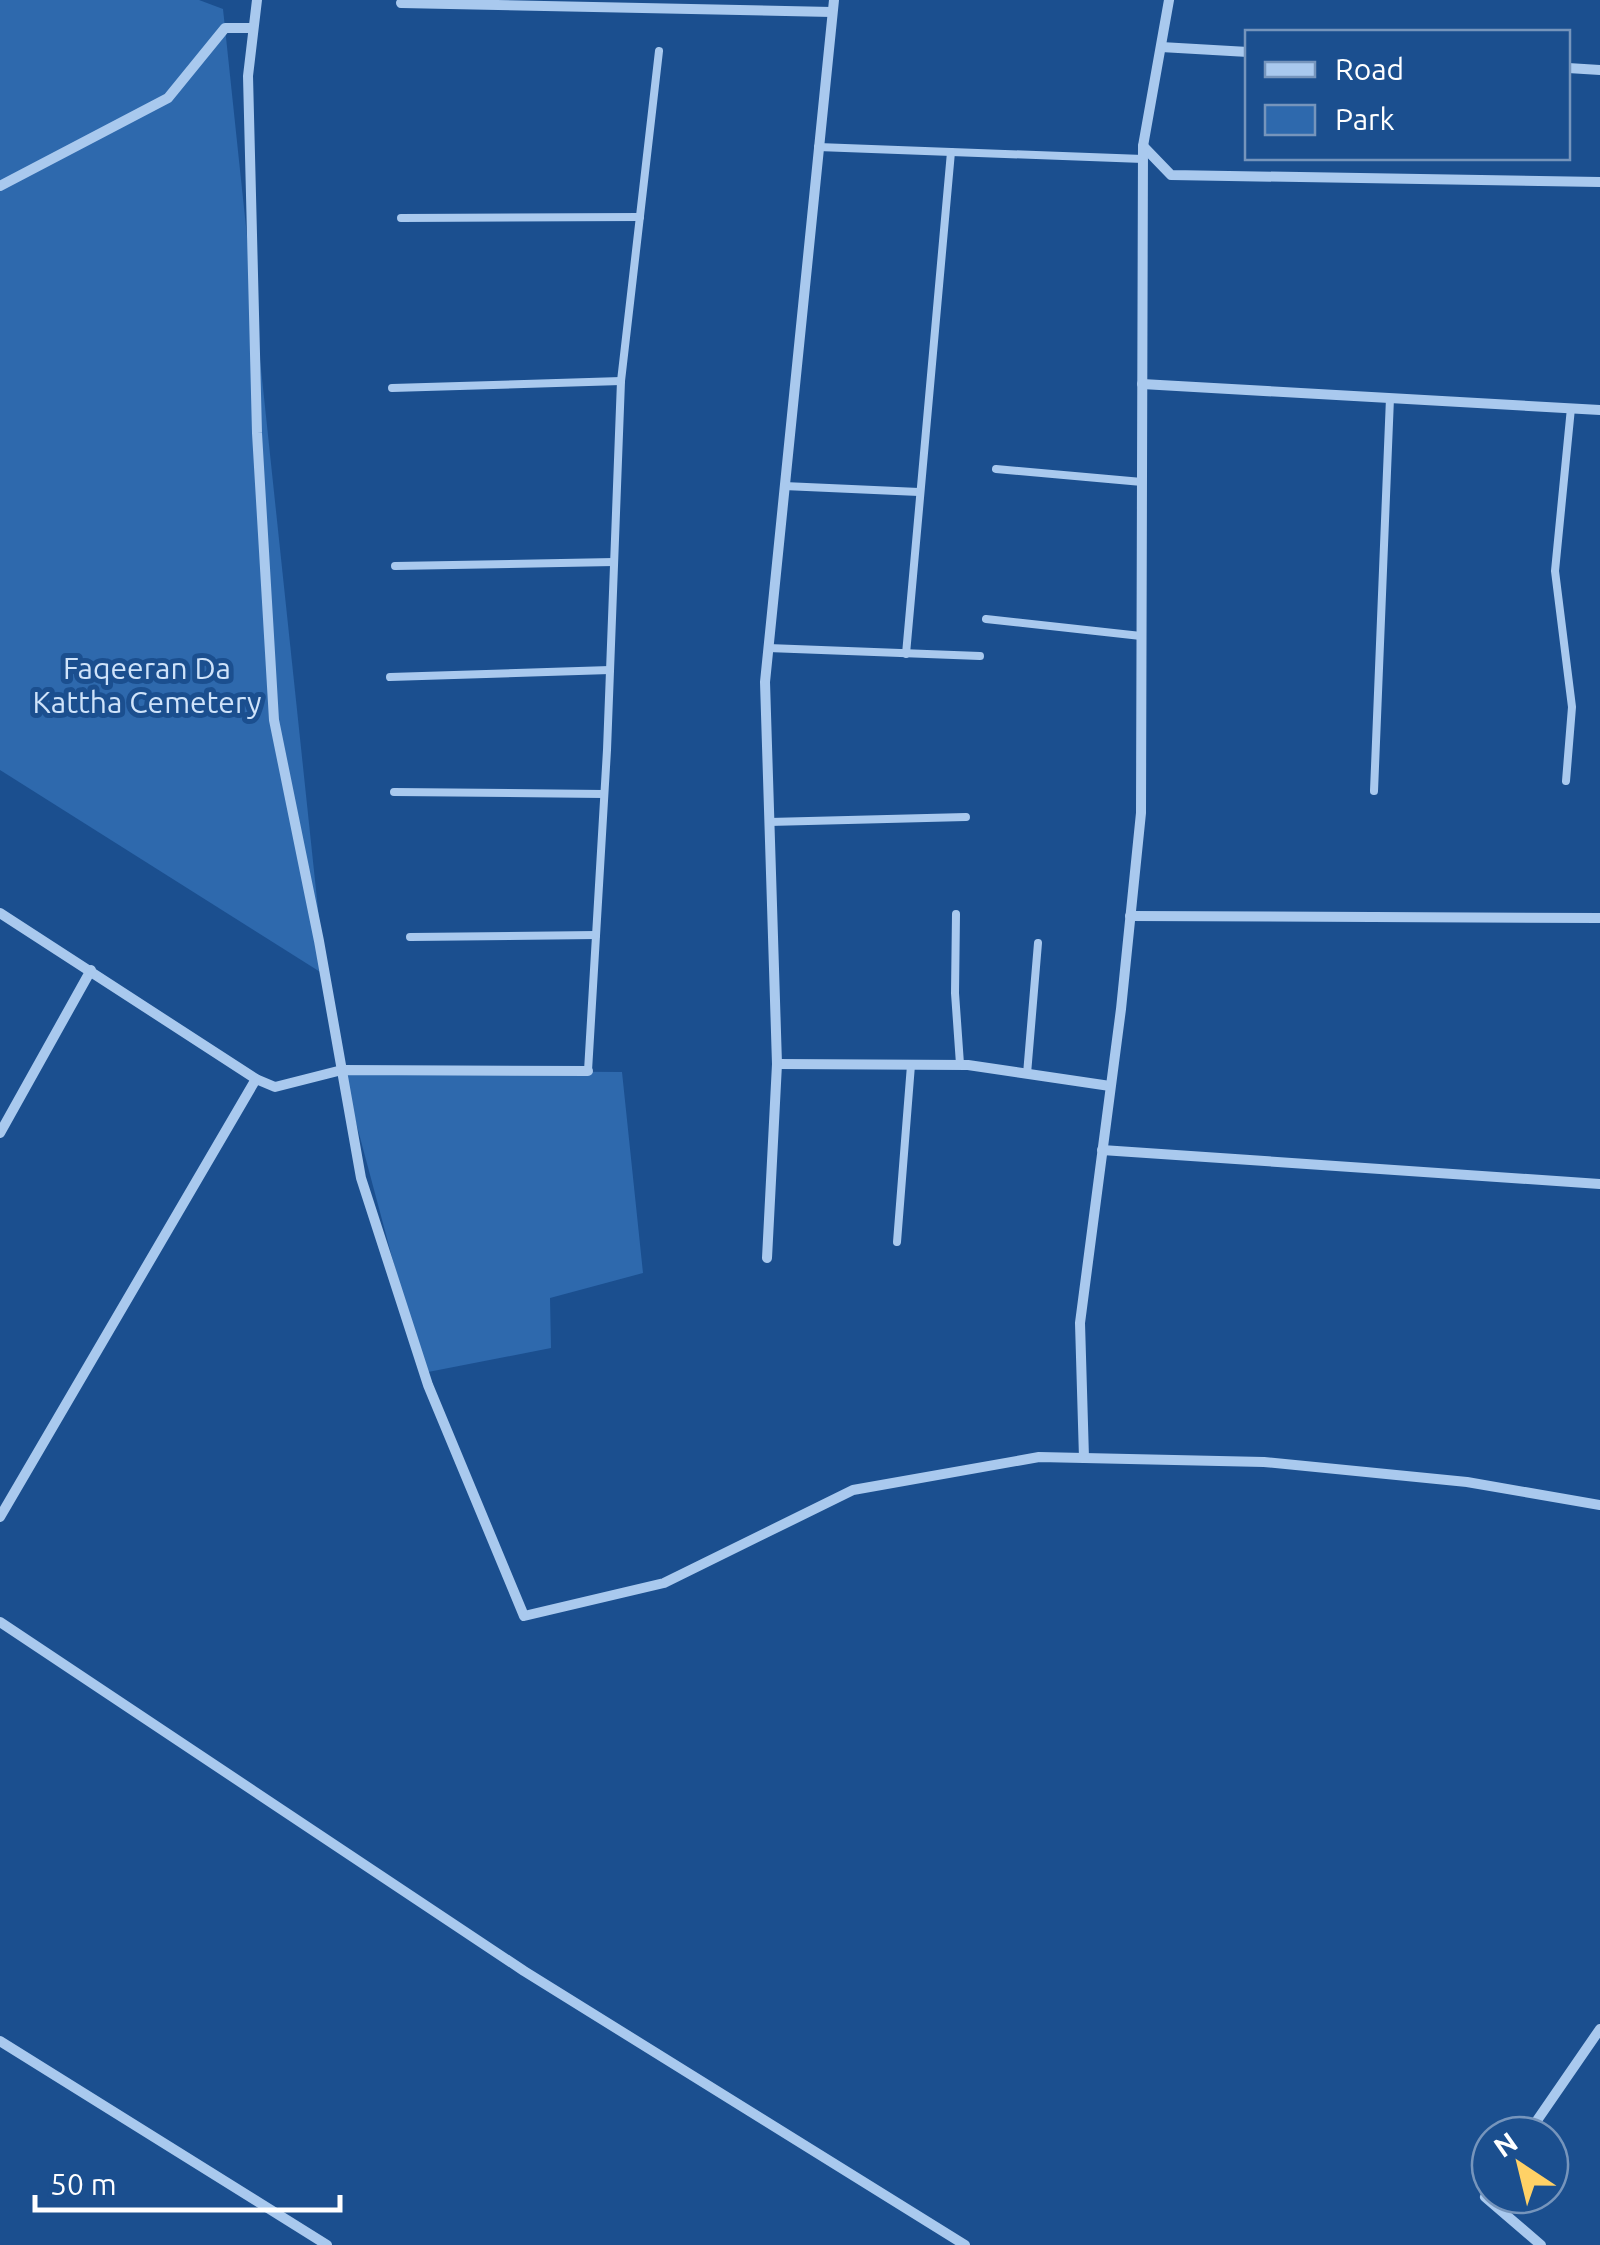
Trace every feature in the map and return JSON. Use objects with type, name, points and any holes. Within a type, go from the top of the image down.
[{"type":"street","points":[[257,0],[248,76],[257,433],[274,720],[361,1178],[423,1373],[524,1616],[664,1583],[853,1490],[1039,1457],[1264,1462],[1467,1482],[1600,1505]]},
{"type":"street","points":[[1084,1458],[1080,1323],[1140,814],[1143,152],[1169,0]]},
{"type":"street","points":[[401,3],[833,6],[764,682],[777,1064],[767,1258]]},
{"type":"street","points":[[0,186],[168,98],[225,28],[254,28]]},
{"type":"street","points":[[1161,47],[1245,52]]},
{"type":"street","points":[[1570,68],[1600,70]]},
{"type":"street","points":[[1143,152],[1170,175],[1600,182]]},
{"type":"street","points":[[1142,384],[1600,410]]},
{"type":"street","points":[[0,913],[256,1079],[275,1087],[342,1070],[588,1072]]},
{"type":"street","points":[[1130,916],[1600,918]]},
{"type":"street","points":[[0,1132],[90,970]]},
{"type":"street","points":[[777,1064],[960,1064],[1110,1086]]},
{"type":"street","points":[[0,1517],[256,1079]]},
{"type":"street","points":[[1102,1150],[1600,1184]]},
{"type":"street","points":[[0,1622],[524,1971],[965,2245]]},
{"type":"street","points":[[1541,2115],[1600,2030]]},
{"type":"street","points":[[0,2042],[326,2245]]},
{"type":"street","points":[[1506,2215],[1540,2245]]},
{"type":"lane","points":[[588,1072],[621,380],[659,51]]},
{"type":"lane","points":[[818,147],[1143,152]]},
{"type":"lane","points":[[906,654],[950,152]]},
{"type":"lane","points":[[401,218],[640,217]]},
{"type":"lane","points":[[392,388],[621,380]]},
{"type":"lane","points":[[1374,791],[1390,398]]},
{"type":"lane","points":[[1566,782],[1572,707],[1555,571],[1572,408]]},
{"type":"lane","points":[[996,469],[1142,482]]},
{"type":"lane","points":[[784,486],[918,492]]},
{"type":"lane","points":[[394,566],[614,562]]},
{"type":"lane","points":[[986,619],[1141,636]]},
{"type":"lane","points":[[768,648],[980,656]]},
{"type":"lane","points":[[390,677],[610,670]]},
{"type":"lane","points":[[394,792],[604,794]]},
{"type":"lane","points":[[769,822],[966,817]]},
{"type":"lane","points":[[956,914],[955,993],[960,1064]]},
{"type":"lane","points":[[410,937],[596,935]]},
{"type":"lane","points":[[1027,1074],[1038,943]]},
{"type":"lane","points":[[898,1242],[912,1065]]},
{"type":"green space","name":"Faqeeran Da Kattha Cemetery","points":[[0,0],[199,0],[223,9],[325,975],[0,770]]},
{"type":"green space","points":[[342,1070],[622,1072],[643,1273],[550,1298],[551,1348],[423,1373]]}]
